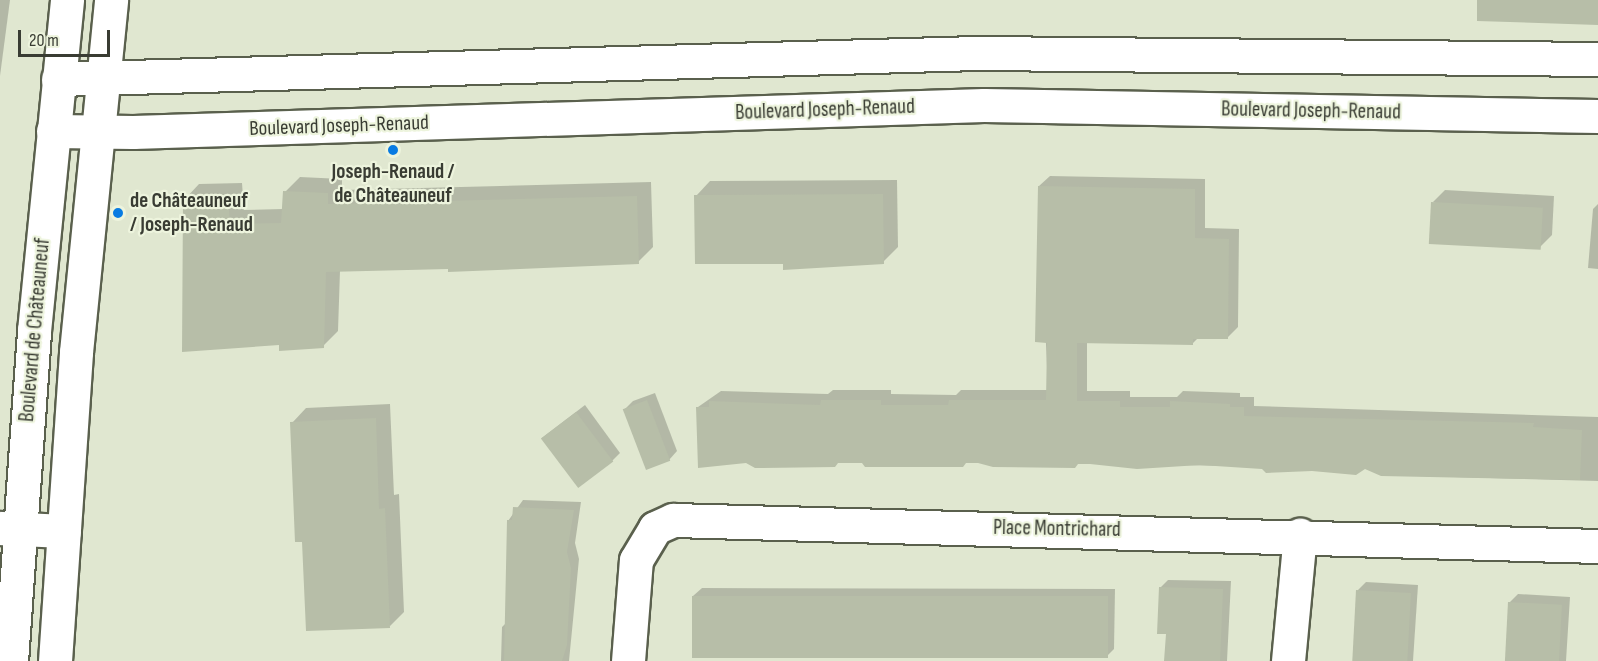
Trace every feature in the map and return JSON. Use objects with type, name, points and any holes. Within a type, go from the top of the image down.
[{"type":"street","name":"Boulevard de Châteauneuf","points":[[11,661],[10,529],[67,0]]},
{"type":"street","name":"Boulevard de Châteauneuf","points":[[55,661],[96,133],[111,0]]},
{"type":"street","points":[[58,80],[977,53],[1598,58]]},
{"type":"street","name":"Boulevard Joseph-Renaud","points":[[53,131],[96,133],[984,105],[1598,116]]},
{"type":"street","name":"Place Montrichard","points":[[628,661],[636,560],[655,528],[673,519],[1300,535],[1598,546]]},
{"type":"street","points":[[10,529],[64,531]]},
{"type":"street","points":[[1288,661],[1300,535]]},
{"type":"building","points":[[1477,0],[1598,0],[1598,25],[1477,21]]},
{"type":"building","points":[[1038,186],[1195,189],[1195,238],[1229,239],[1228,339],[1193,339],[1193,345],[1077,343],[1077,401],[1120,401],[1120,407],[1170,407],[1170,401],[1230,404],[1230,407],[1244,407],[1244,416],[1534,423],[1533,427],[1582,430],[1580,480],[1381,476],[1365,469],[1356,475],[1312,471],[1266,473],[1262,469],[1200,465],[1137,469],[1090,464],[1078,464],[1075,468],[993,467],[978,463],[966,463],[963,467],[865,467],[862,463],[838,463],[835,467],[755,468],[746,463],[698,468],[696,407],[709,407],[709,401],[820,405],[821,400],[881,400],[881,405],[948,405],[949,400],[1046,400],[1047,343],[1035,342]]},
{"type":"building","points":[[283,191],[328,193],[328,204],[637,196],[639,264],[448,272],[448,269],[326,272],[324,348],[279,351],[279,345],[182,352],[183,199],[228,197],[230,224],[281,223]]},
{"type":"building","points":[[883,194],[884,264],[783,270],[783,264],[695,264],[694,195]]},
{"type":"building","points":[[1431,202],[1543,208],[1541,250],[1429,244]]},
{"type":"building","points":[[647,400],[670,461],[646,470],[623,409]]},
{"type":"building","points":[[576,412],[613,462],[578,488],[541,438]]},
{"type":"building","points":[[376,418],[379,509],[385,508],[390,628],[306,631],[302,542],[295,542],[290,422]]},
{"type":"building","points":[[513,507],[574,510],[567,552],[571,568],[567,645],[562,661],[504,661],[507,520],[512,520]]},
{"type":"building","points":[[1159,587],[1223,589],[1220,661],[1164,661],[1166,634],[1157,634]]},
{"type":"building","points":[[1356,590],[1411,593],[1407,661],[1352,661]]},
{"type":"building","points":[[692,596],[1108,596],[1108,658],[692,658]]},
{"type":"building","points":[[1508,602],[1562,605],[1559,661],[1505,661]]},
{"type":"place","name":"Joseph-Renaud / de Châteauneuf","points":[[393,150]]},
{"type":"place","name":"de Châteauneuf / Joseph-Renaud","points":[[118,213]]}]
